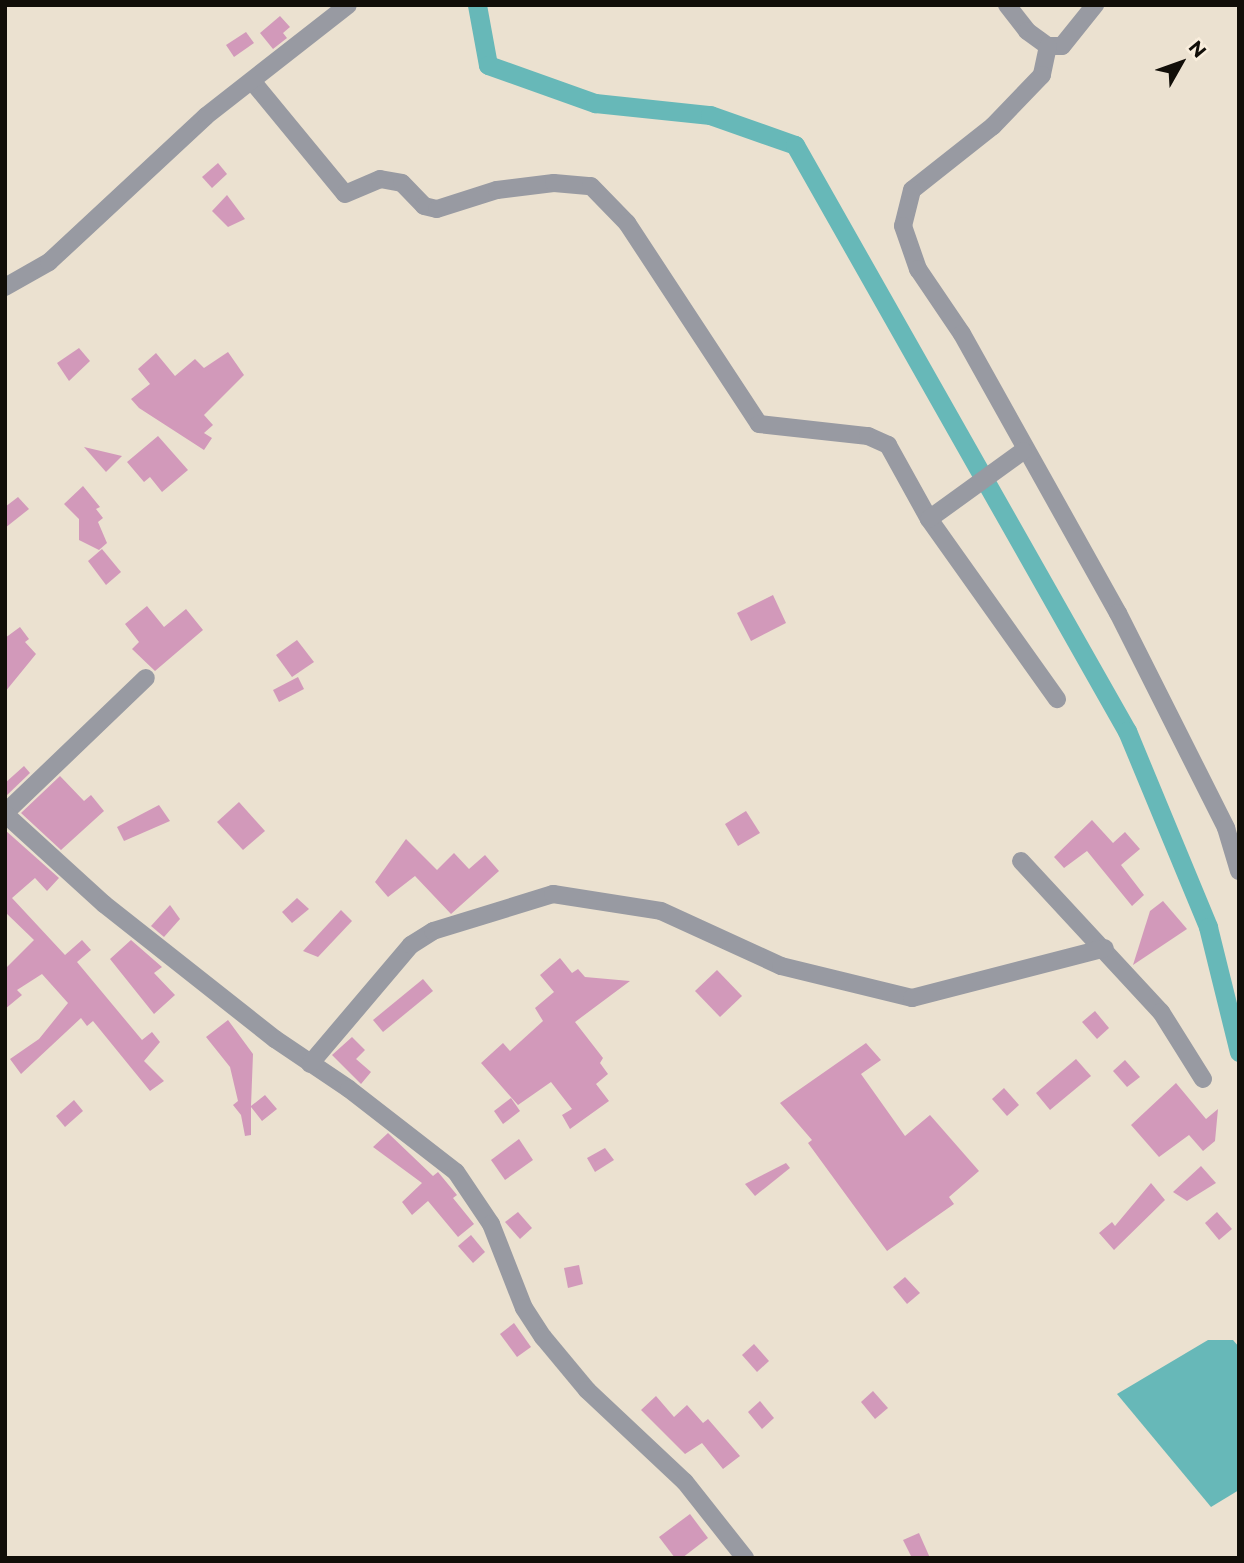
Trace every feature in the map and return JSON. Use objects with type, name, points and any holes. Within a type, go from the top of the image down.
[{"type":"street","points":[[5,287],[49,262],[206,116],[348,5]]},
{"type":"street","points":[[1007,5],[1027,31],[1048,46],[1062,46],[1095,5]]},
{"type":"street","points":[[1048,46],[1042,75],[993,126],[912,190],[902,226],[918,269],[962,334],[1023,451],[1118,613],[1226,828],[1239,871]]},
{"type":"street","points":[[252,81],[345,194],[380,179],[402,183],[424,205],[437,209],[497,190],[554,183],[591,187],[627,223],[759,424],[868,436],[888,445],[929,519],[1057,699]]},
{"type":"street","points":[[929,519],[1023,451]]},
{"type":"street","points":[[146,678],[5,813],[104,904],[310,1064],[456,1172],[491,1224],[524,1308],[543,1337],[587,1390],[685,1482],[745,1558]]},
{"type":"street","points":[[1021,861],[1105,948],[1161,1012],[1203,1079]]},
{"type":"street","points":[[310,1064],[411,945],[456,923],[553,894],[660,911],[781,966],[912,998],[1105,948]]},
{"type":"water","points":[[1208,1340],[1233,1340],[1239,1347],[1239,1490],[1211,1507],[1117,1394]]},
{"type":"building","points":[[280,16],[290,27],[283,33],[287,38],[273,49],[260,33]]},
{"type":"building","points":[[246,32],[254,43],[234,57],[226,45]]},
{"type":"building","points":[[218,163],[227,174],[212,188],[202,177]]},
{"type":"building","points":[[227,195],[245,219],[228,227],[212,211]]},
{"type":"building","points":[[79,348],[90,361],[69,381],[57,363]]},
{"type":"building","points":[[228,352],[244,375],[204,415],[213,425],[204,433],[212,438],[204,450],[139,408],[131,399],[150,384],[138,369],[156,353],[175,376],[195,359],[204,368]]},
{"type":"building","points":[[158,436],[188,470],[162,492],[150,477],[144,482],[127,462]]},
{"type":"building","points":[[84,447],[122,456],[106,472]]},
{"type":"building","points":[[83,486],[100,507],[96,509],[103,518],[98,522],[107,543],[99,550],[79,540],[79,519],[64,504]]},
{"type":"building","points":[[18,497],[29,509],[5,528],[5,507]]},
{"type":"building","points":[[102,549],[121,572],[106,585],[88,561]]},
{"type":"building","points":[[773,595],[786,623],[751,641],[737,613]]},
{"type":"building","points":[[147,606],[164,627],[186,609],[203,630],[155,671],[132,649],[139,642],[125,624]]},
{"type":"building","points":[[20,627],[29,639],[25,642],[36,654],[5,692],[5,638]]},
{"type":"building","points":[[297,640],[314,662],[292,677],[276,655]]},
{"type":"building","points":[[298,677],[304,689],[279,702],[273,690]]},
{"type":"building","points":[[24,766],[30,773],[5,797],[5,783]]},
{"type":"building","points":[[60,776],[84,801],[91,795],[104,811],[61,850],[21,813]]},
{"type":"building","points":[[239,802],[265,831],[243,850],[217,822]]},
{"type":"building","points":[[159,805],[170,821],[124,841],[117,827]]},
{"type":"building","points":[[746,811],[760,833],[738,846],[725,824]]},
{"type":"building","points":[[1092,820],[1113,843],[1125,832],[1140,849],[1121,865],[1144,895],[1132,906],[1087,851],[1064,868],[1054,857]]},
{"type":"building","points":[[5,830],[59,878],[47,891],[35,878],[12,898],[65,955],[82,940],[91,950],[77,962],[142,1040],[152,1032],[160,1042],[144,1061],[164,1081],[150,1091],[93,1021],[87,1026],[81,1018],[21,1074],[10,1059],[39,1039],[68,1003],[42,974],[17,990],[22,995],[5,1009],[5,969],[34,940],[5,912]]},
{"type":"building","points":[[406,839],[437,870],[454,853],[469,869],[485,855],[499,871],[451,914],[415,876],[388,897],[375,882]]},
{"type":"building","points":[[297,898],[309,909],[292,923],[282,912]]},
{"type":"building","points":[[1163,901],[1187,929],[1133,965],[1150,911]]},
{"type":"building","points":[[170,905],[180,919],[164,937],[151,926]]},
{"type":"building","points":[[341,910],[352,921],[318,957],[303,951]]},
{"type":"building","points":[[131,940],[162,967],[154,973],[175,995],[154,1014],[110,959]]},
{"type":"building","points":[[560,958],[572,973],[578,969],[585,977],[630,981],[575,1022],[603,1058],[600,1063],[608,1074],[596,1084],[609,1101],[570,1129],[562,1115],[572,1109],[551,1082],[518,1105],[481,1063],[503,1043],[510,1051],[543,1021],[535,1008],[554,992],[540,975]]},
{"type":"building","points":[[717,970],[742,996],[720,1017],[695,991]]},
{"type":"building","points":[[423,979],[433,991],[383,1032],[373,1020]]},
{"type":"building","points":[[1095,1011],[1109,1028],[1097,1039],[1082,1022]]},
{"type":"building","points":[[228,1020],[253,1054],[251,1106],[265,1095],[277,1109],[262,1121],[251,1107],[251,1135],[245,1136],[241,1115],[233,1105],[238,1101],[230,1067],[206,1037]]},
{"type":"building","points":[[352,1037],[365,1050],[356,1059],[371,1072],[361,1084],[332,1055]]},
{"type":"building","points":[[866,1043],[881,1060],[861,1074],[905,1136],[930,1115],[979,1171],[949,1197],[954,1204],[887,1251],[808,1143],[812,1140],[780,1103]]},
{"type":"building","points":[[1076,1059],[1091,1076],[1050,1110],[1036,1093]]},
{"type":"building","points":[[1125,1060],[1140,1077],[1127,1087],[1113,1071]]},
{"type":"building","points":[[1176,1083],[1206,1119],[1218,1109],[1215,1141],[1203,1151],[1189,1135],[1159,1157],[1131,1125]]},
{"type":"building","points":[[1004,1088],[1019,1105],[1007,1116],[992,1099]]},
{"type":"building","points":[[511,1098],[520,1111],[503,1124],[494,1111]]},
{"type":"building","points":[[74,1100],[83,1111],[65,1127],[56,1116]]},
{"type":"building","points":[[388,1133],[433,1176],[438,1172],[457,1195],[453,1198],[474,1224],[458,1237],[428,1201],[412,1215],[402,1202],[422,1183],[373,1147]]},
{"type":"building","points":[[519,1139],[533,1160],[505,1180],[491,1160]]},
{"type":"building","points":[[605,1148],[614,1160],[595,1172],[587,1158]]},
{"type":"building","points":[[786,1163],[790,1168],[755,1196],[745,1184]]},
{"type":"building","points":[[1201,1166],[1216,1183],[1187,1201],[1173,1192]]},
{"type":"building","points":[[1151,1183],[1165,1200],[1114,1250],[1099,1233],[1112,1222],[1115,1226]]},
{"type":"building","points":[[518,1212],[532,1228],[520,1239],[505,1222]]},
{"type":"building","points":[[1217,1212],[1232,1229],[1219,1240],[1205,1223]]},
{"type":"building","points":[[471,1235],[485,1252],[473,1263],[458,1246]]},
{"type":"building","points":[[579,1265],[583,1284],[568,1288],[564,1268]]},
{"type":"building","points":[[905,1277],[920,1293],[907,1304],[893,1287]]},
{"type":"building","points":[[514,1323],[531,1347],[517,1357],[500,1334]]},
{"type":"building","points":[[754,1344],[769,1361],[757,1372],[742,1355]]},
{"type":"building","points":[[873,1391],[888,1408],[875,1419],[861,1402]]},
{"type":"building","points":[[656,1396],[674,1417],[687,1405],[703,1423],[708,1419],[740,1456],[723,1469],[702,1443],[685,1454],[641,1410]]},
{"type":"building","points":[[760,1401],[774,1418],[762,1429],[748,1412]]},
{"type":"building","points":[[690,1514],[708,1538],[682,1558],[675,1558],[659,1537]]},
{"type":"building","points":[[919,1533],[930,1558],[912,1558],[903,1540]]},
{"type":"waterway","points":[[477,5],[488,65],[595,103],[710,115],[795,145],[1127,731],[1208,927],[1239,1052]]}]
